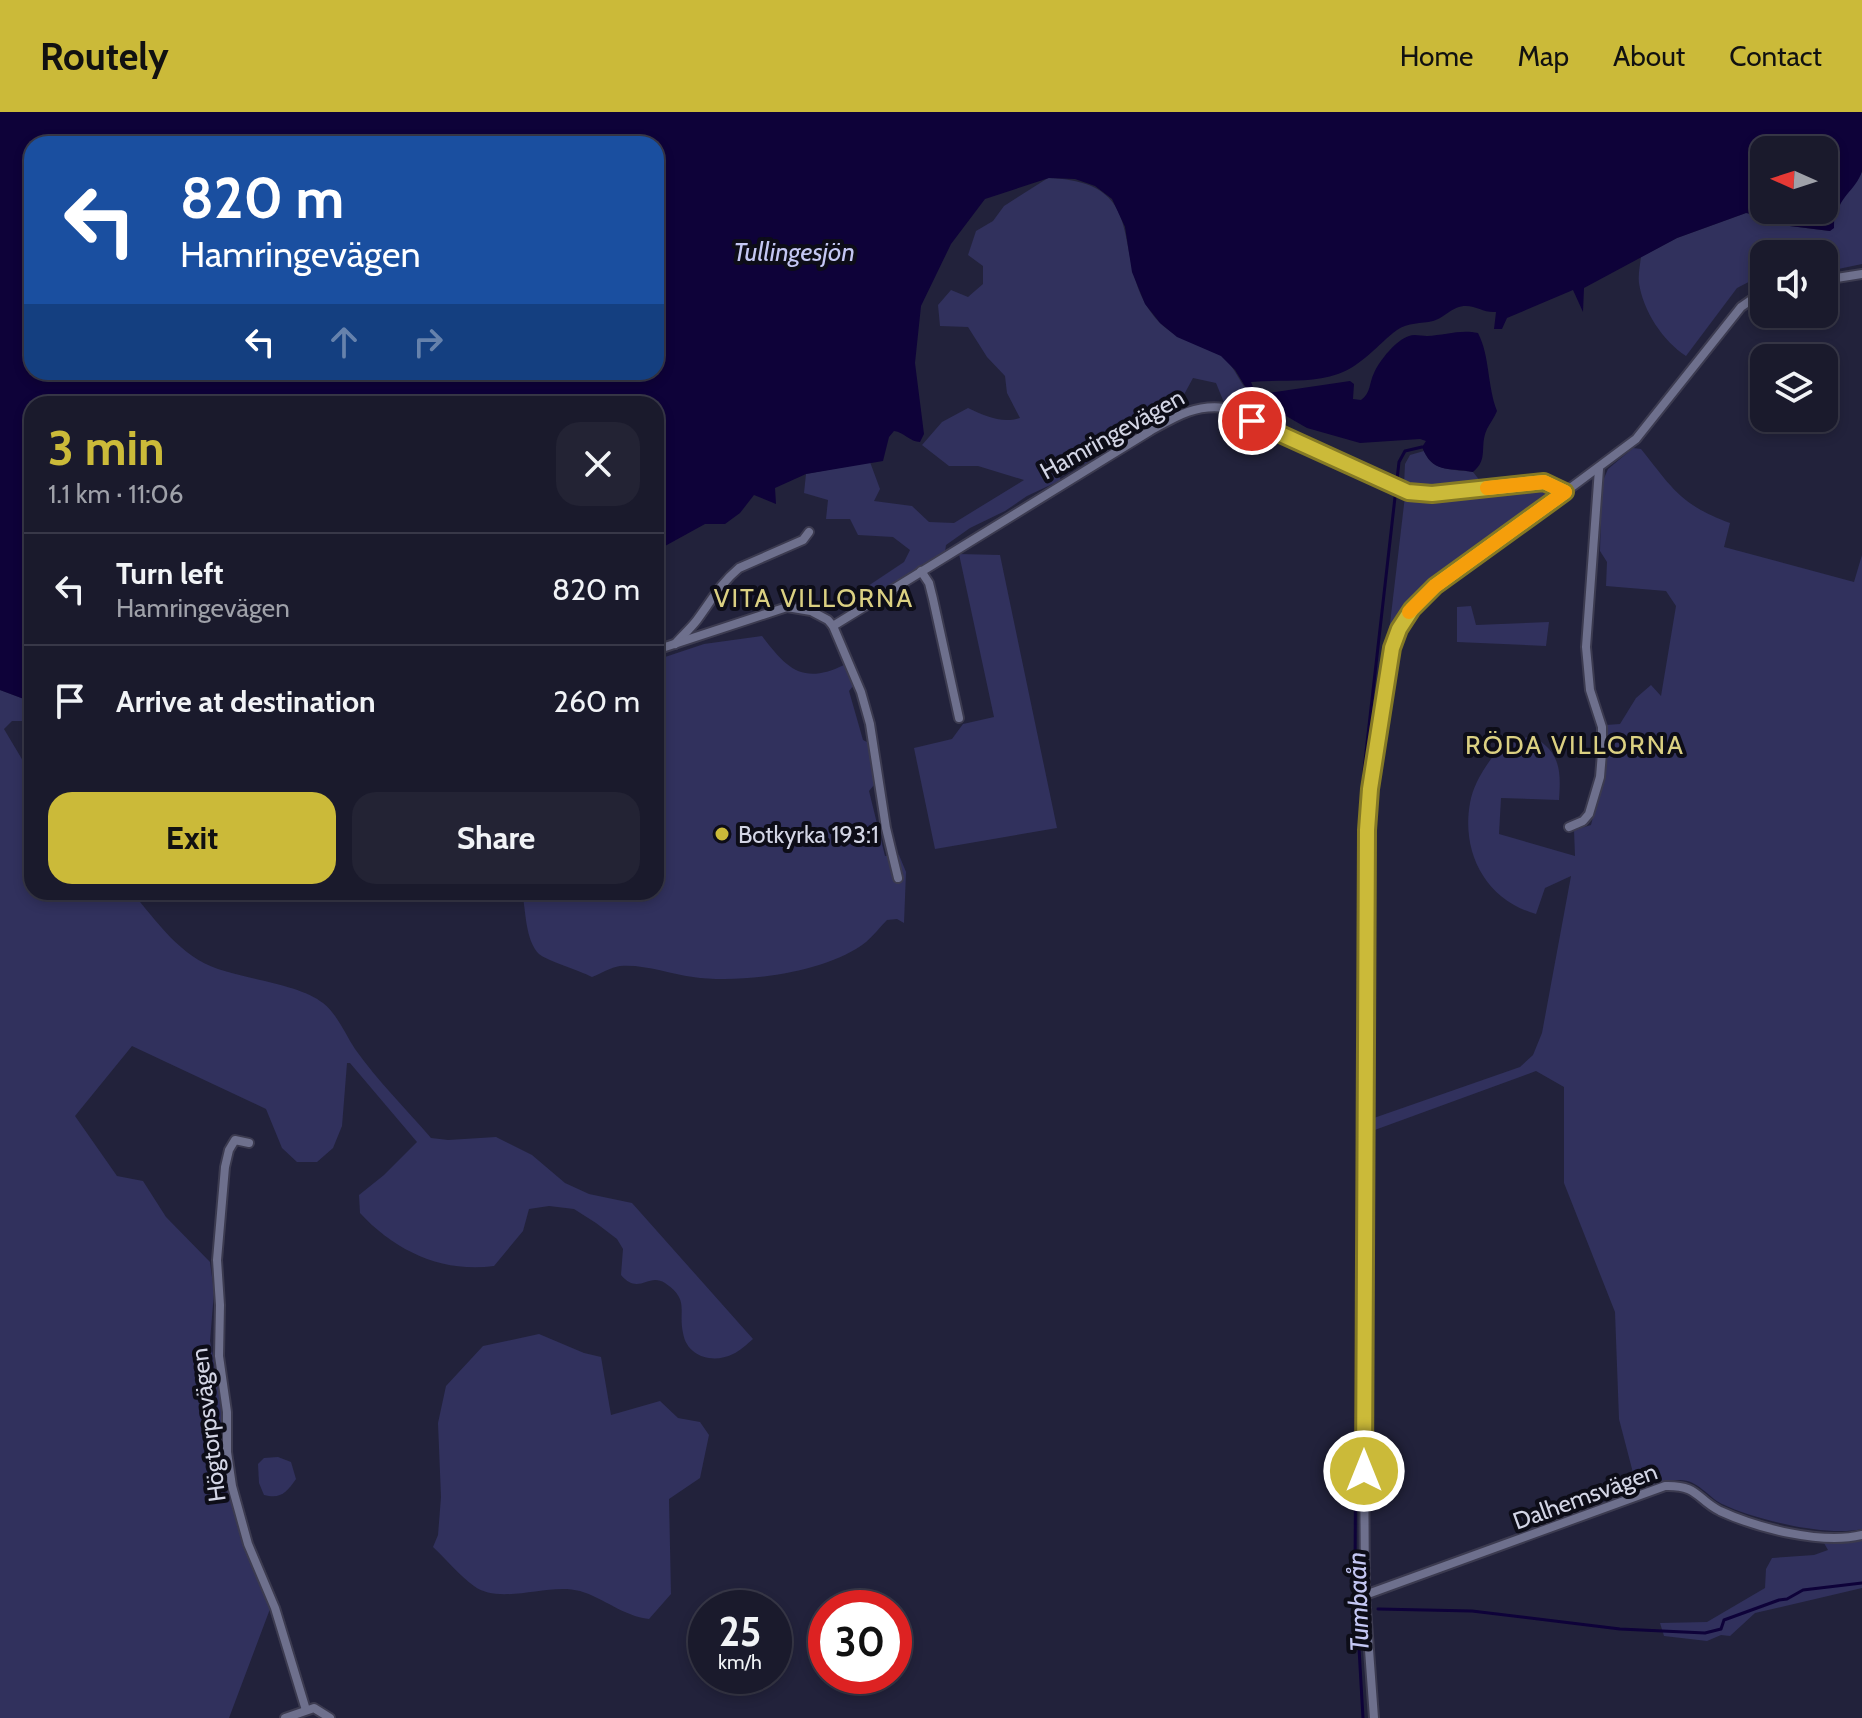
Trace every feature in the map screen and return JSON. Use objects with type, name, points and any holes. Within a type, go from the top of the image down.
[{"type":"street","points":[[1838,278],[1862,274]]},
{"type":"street","points":[[1374,1718],[1365,1595],[1367,830],[1370,789],[1392,648],[1399,629],[1412,609],[1435,586],[1636,439],[1741,307],[1750,301]]},
{"type":"street","name":"Hamringevägen","points":[[833,626],[1150,431],[1187,411],[1207,406],[1225,408],[1408,492],[1432,494],[1544,482],[1565,492]]},
{"type":"street","points":[[1569,827],[1583,821],[1589,814],[1600,777],[1602,727],[1590,690],[1586,647],[1599,469]]},
{"type":"street","points":[[674,644],[696,622],[715,592],[739,568],[803,540],[809,532]]},
{"type":"street","points":[[921,571],[929,583],[959,718]]},
{"type":"street","points":[[664,647],[787,607],[811,611],[828,620],[861,692],[870,724],[886,828],[898,878]]},
{"type":"street","name":"Högtorpsvägen","points":[[249,1143],[235,1140],[229,1150],[217,1260],[220,1305],[218,1345],[227,1412],[227,1452],[232,1486],[248,1544],[275,1608],[306,1710]]},
{"type":"street","name":"Dalhemsvägen","points":[[1365,1595],[1665,1486],[1693,1490],[1717,1509],[1764,1527],[1817,1537],[1862,1535]]},
{"type":"street","points":[[285,1718],[314,1708],[330,1718]]},
{"type":"shaded area","points":[[1862,172],[1862,264],[1838,269],[1838,240],[1750,240],[1750,281],[1737,288],[1686,356],[1662,334],[1641,294],[1641,257],[1677,238],[1746,213],[1750,214],[1750,224],[1780,224],[1830,231],[1833,224],[1838,224],[1838,210],[1844,195]]},
{"type":"shaded area","points":[[1048,178],[1082,183],[1104,194],[1117,210],[1143,299],[1159,322],[1174,333],[1223,357],[1252,396],[1283,416],[1274,424],[1225,405],[1216,383],[1193,378],[1174,413],[1145,426],[1131,424],[1126,440],[1113,446],[1104,433],[1086,440],[1098,455],[1085,464],[1071,454],[1050,467],[1061,480],[970,528],[946,545],[945,552],[863,602],[856,594],[904,562],[910,550],[893,537],[858,535],[850,519],[826,519],[828,500],[804,493],[806,474],[870,462],[880,489],[874,501],[912,506],[929,522],[954,523],[1024,480],[978,466],[949,466],[922,445],[942,422],[968,408],[1000,420],[1020,418],[1007,393],[1005,376],[987,357],[968,327],[940,326],[938,305],[951,290],[968,297],[983,284],[983,266],[968,255],[976,231],[993,221],[1004,206]]},
{"type":"shaded area","points":[[1633,448],[1641,449],[1670,485],[1689,502],[1730,523],[1724,547],[1854,582],[1862,555],[1862,1529],[1811,1529],[1753,1516],[1722,1504],[1698,1486],[1680,1480],[1638,1492],[1619,1419],[1615,1312],[1564,1183],[1564,1087],[1536,1071],[1372,1131],[1371,1119],[1520,1067],[1533,1055],[1542,1033],[1571,876],[1545,888],[1536,914],[1503,898],[1481,872],[1474,856],[1469,839],[1470,803],[1479,778],[1503,743],[1532,736],[1549,749],[1557,763],[1559,800],[1501,798],[1499,834],[1575,856],[1574,830],[1591,825],[1597,800],[1604,763],[1606,725],[1620,724],[1636,698],[1651,685],[1661,696],[1676,606],[1666,591],[1606,586],[1607,562],[1600,551],[1602,483],[1608,469]]},
{"type":"shaded area","points":[[1424,451],[1432,463],[1451,470],[1473,472],[1481,482],[1413,488],[1404,485],[1405,464],[1410,455]]},
{"type":"shaded area","points":[[1546,486],[1550,495],[1430,583],[1395,624],[1387,649],[1405,496],[1434,499]]},
{"type":"shaded area","points":[[959,554],[1000,555],[1057,828],[935,849],[914,748],[952,739],[963,724],[994,717]]},
{"type":"shaded area","points":[[1471,606],[1476,625],[1549,622],[1546,646],[1457,642],[1457,607]]},
{"type":"shaded area","points":[[762,636],[788,665],[797,670],[817,674],[844,665],[853,686],[849,691],[863,740],[869,743],[874,785],[869,791],[885,856],[899,855],[906,872],[904,923],[897,919],[887,920],[866,942],[829,962],[759,977],[713,979],[629,966],[617,967],[592,977],[549,960],[534,948],[523,900],[664,900],[664,657],[704,644]]},
{"type":"shaded area","points":[[0,690],[24,699],[24,721],[12,721],[4,729],[24,763],[24,900],[139,900],[170,937],[204,963],[230,973],[288,987],[323,1003],[364,1061],[431,1138],[496,1137],[532,1155],[565,1183],[589,1194],[632,1203],[753,1339],[725,1357],[709,1358],[695,1353],[685,1341],[682,1306],[673,1289],[659,1280],[638,1284],[627,1281],[621,1275],[623,1249],[617,1239],[574,1209],[549,1206],[529,1209],[523,1231],[494,1266],[456,1266],[438,1262],[388,1238],[360,1213],[359,1195],[417,1142],[350,1063],[347,1063],[342,1126],[333,1148],[317,1162],[297,1162],[282,1148],[266,1109],[132,1046],[75,1116],[117,1176],[143,1181],[166,1217],[210,1262],[214,1292],[210,1341],[223,1405],[223,1446],[230,1491],[244,1545],[270,1609],[229,1718],[0,1718]]},
{"type":"shaded area","points":[[539,1334],[601,1357],[611,1415],[660,1401],[678,1418],[700,1422],[709,1435],[700,1478],[669,1499],[671,1594],[649,1619],[580,1591],[485,1592],[469,1582],[433,1547],[438,1535],[441,1497],[438,1423],[446,1386],[483,1346]]},
{"type":"shaded area","points":[[278,1457],[291,1462],[296,1479],[283,1494],[264,1495],[259,1483],[258,1464],[264,1458]]},
{"type":"shaded area","points":[[1862,1538],[1862,1588],[1755,1613],[1730,1636],[1721,1635],[1707,1641],[1664,1636],[1660,1623],[1707,1622],[1765,1588],[1766,1569],[1772,1558],[1814,1555],[1828,1550],[1824,1543]]},
{"type":"water","name":"Tullingesjön","points":[[0,112],[1862,112],[1862,171],[1838,208],[1838,136],[1750,136],[1750,214],[1677,238],[1584,288],[1583,312],[1573,290],[1507,318],[1502,329],[1494,329],[1496,312],[1461,306],[1433,321],[1401,327],[1362,360],[1338,374],[1306,380],[1251,382],[1253,387],[1269,393],[1350,381],[1354,384],[1353,399],[1361,400],[1380,362],[1404,338],[1478,333],[1485,351],[1497,411],[1485,435],[1481,462],[1473,472],[1448,469],[1431,462],[1422,447],[1426,441],[1360,443],[1307,428],[1251,396],[1235,370],[1221,356],[1177,337],[1160,323],[1145,304],[1132,272],[1125,227],[1112,199],[1095,186],[1075,179],[1049,178],[985,199],[951,244],[921,306],[915,363],[924,434],[920,442],[894,431],[889,437],[883,461],[806,474],[775,488],[776,504],[754,495],[740,513],[725,524],[705,524],[664,547],[664,396],[24,396],[24,699],[0,690]]},
{"type":"water","name":"Tullingesjön","points":[[1780,224],[1834,224],[1830,231]]},
{"type":"waterway","name":"Tumbaån","points":[[1363,1718],[1355,1578],[1359,840],[1399,462],[1405,451],[1422,447]]},
{"type":"waterway","points":[[1378,1609],[1472,1611],[1620,1629],[1705,1633],[1721,1629],[1724,1620],[1787,1599],[1803,1590],[1862,1583]]},
{"type":"slow traffic","points":[[1409,612],[1435,586],[1565,492],[1544,482],[1487,488]]},
{"type":"place","name":"Botkyrka 193:1","points":[[722,834]]},
{"type":"district","name":"VITA VILLORNA","points":[[814,598]]},
{"type":"district","name":"RÖDA VILLORNA","points":[[1575,745]]},
{"type":"route","points":[[1252,421],[1408,492],[1432,494],[1544,482],[1565,492],[1435,586],[1412,609],[1399,629],[1392,648],[1370,789],[1367,830],[1364,1471]]}]
